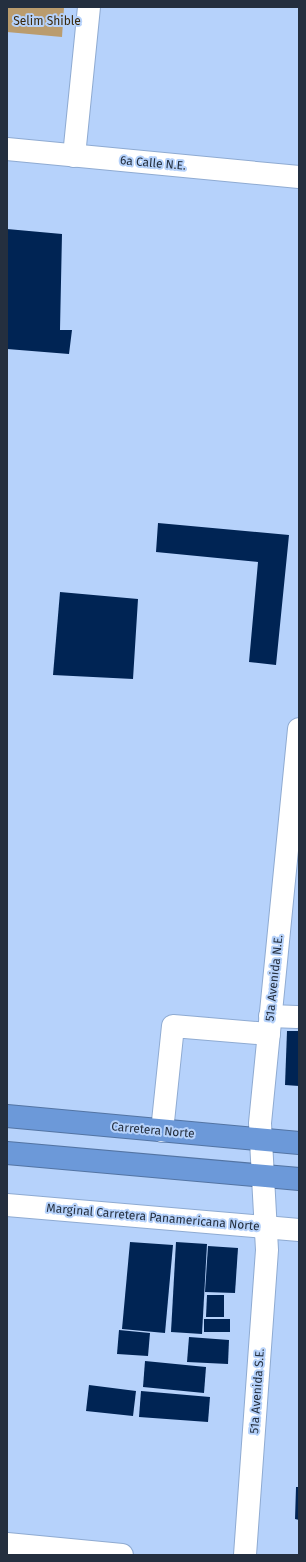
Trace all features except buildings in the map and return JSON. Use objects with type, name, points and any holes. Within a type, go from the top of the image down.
[{"type":"highway","name":"Carretera Norte","points":[[7,1116],[299,1143]]},
{"type":"highway","points":[[7,1153],[299,1179]]},
{"type":"street","points":[[74,156],[89,7]]},
{"type":"street","name":"6a Calle N.E.","points":[[7,149],[299,177]]},
{"type":"street","name":"51a Avenida N.E.","points":[[265,1227],[260,1123],[299,730]]},
{"type":"street","points":[[162,1131],[173,1026],[270,1025],[297,1017]]},
{"type":"street","name":"Marginal Carretera Panamericana Norte","points":[[7,1204],[299,1230]]},
{"type":"street","name":"51a Avenida S.E.","points":[[245,1555],[267,1250],[265,1227]]},
{"type":"street","points":[[7,1544],[122,1555]]},
{"type":"green space","name":"Selim Shible","points":[[7,7],[64,7],[62,37],[7,32]]}]
